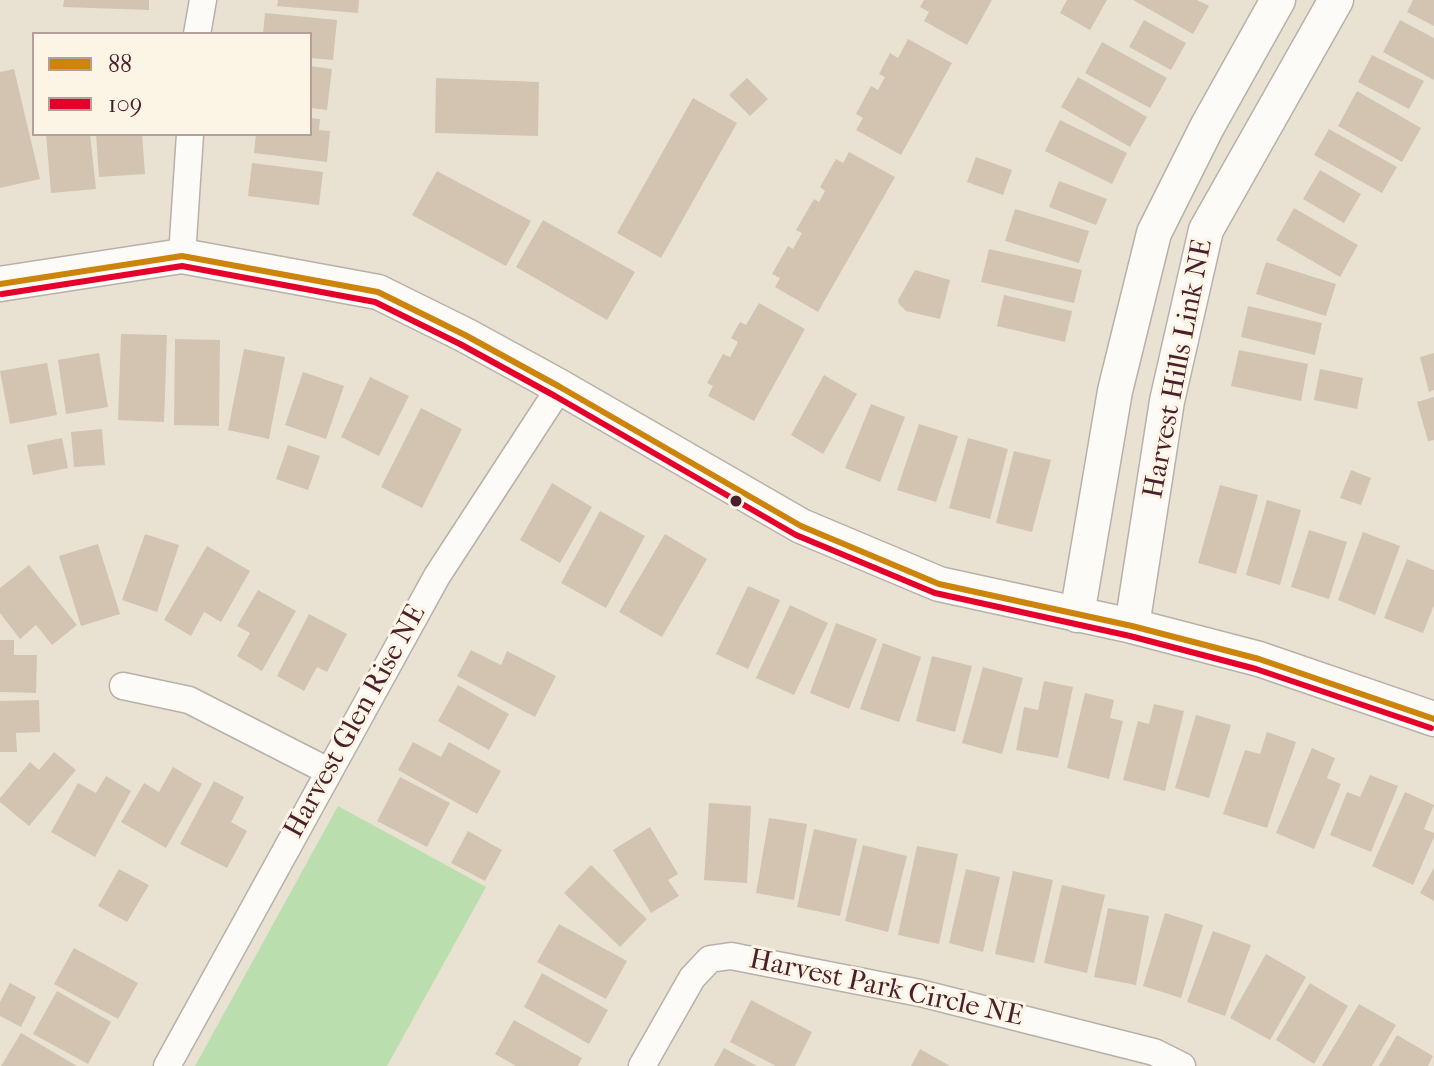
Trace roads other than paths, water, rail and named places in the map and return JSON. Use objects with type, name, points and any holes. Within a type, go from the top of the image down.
[{"type":"street","points":[[197,32],[203,0]]},
{"type":"street","name":"Harvest Hills Link NE","points":[[1077,615],[1115,391],[1154,233],[1207,127],[1278,0]]},
{"type":"street","name":"Harvest Hills Link NE","points":[[1132,626],[1167,401],[1206,230],[1336,0]]},
{"type":"street","points":[[182,256],[190,136]]},
{"type":"street","points":[[0,284],[182,256],[378,292],[560,387],[801,526],[939,584],[1132,626],[1259,659],[1434,719]]},
{"type":"street","name":"Harvest Glen Rise NE","points":[[167,1066],[437,576],[560,387]]},
{"type":"street","points":[[123,686],[189,700],[328,771]]},
{"type":"street","name":"Harvest Park Circle NE","points":[[642,1066],[692,978],[710,959],[731,956],[920,993],[1154,1052],[1182,1066]]}]
